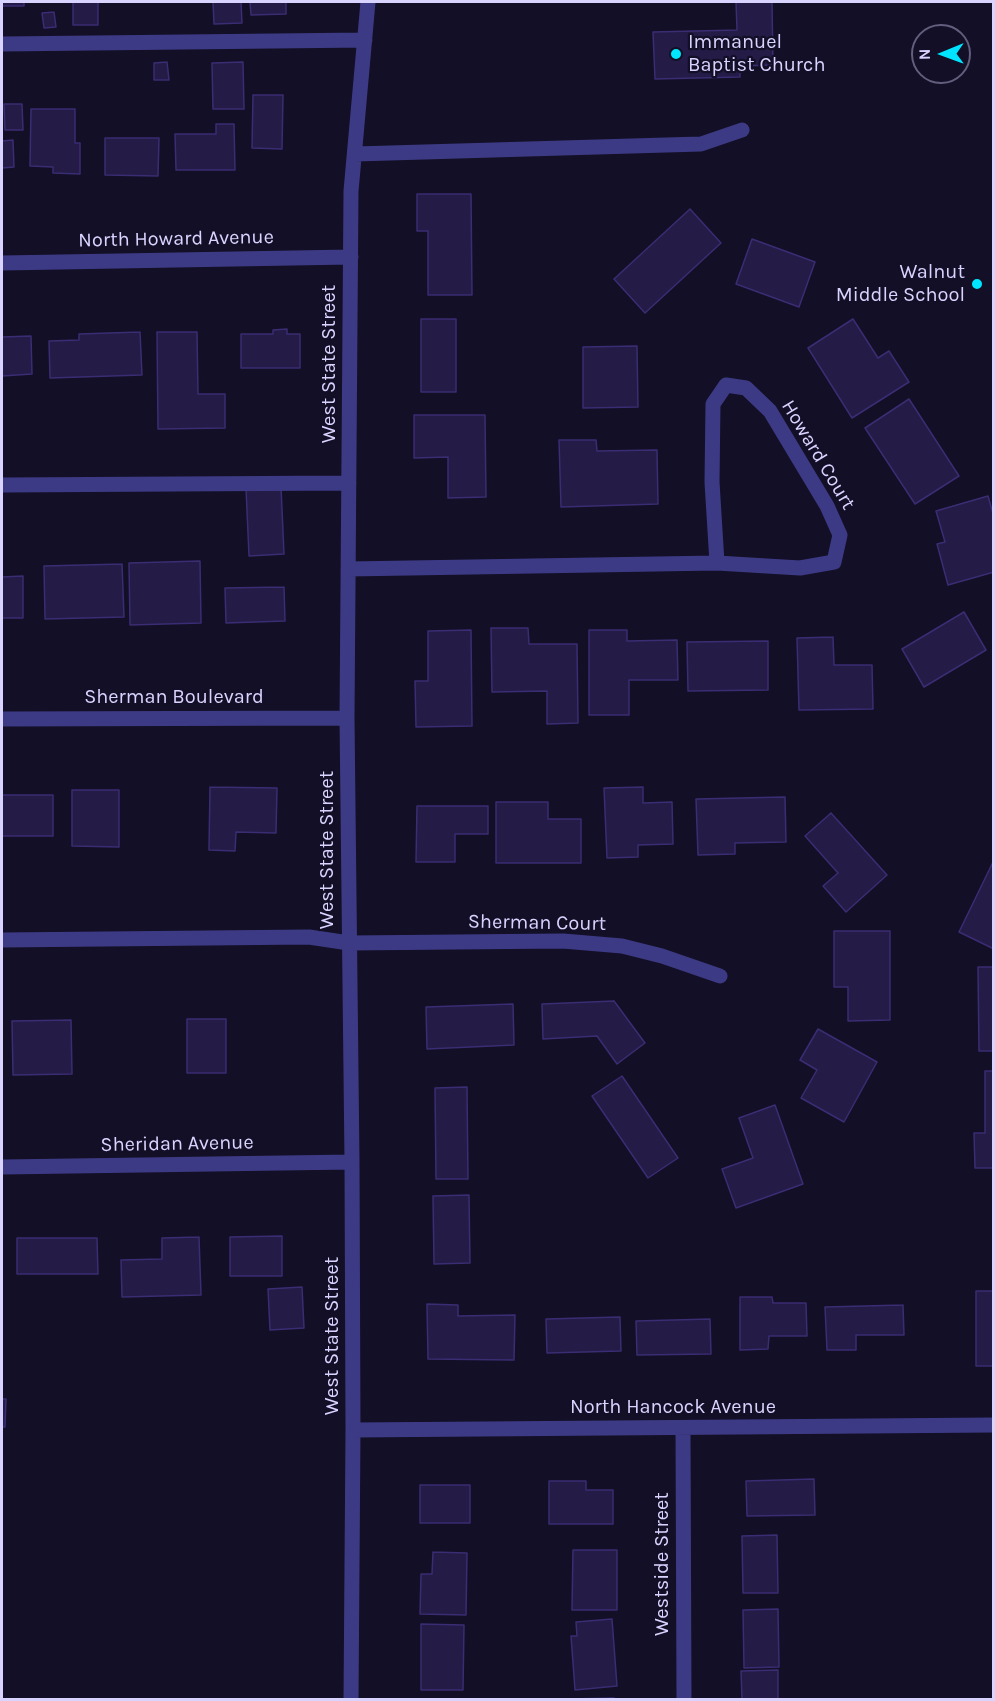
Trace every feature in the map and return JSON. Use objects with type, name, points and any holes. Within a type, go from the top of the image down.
[{"type":"street","name":"West State Street","points":[[351,1700],[352,1162],[347,718],[351,191],[368,2]]},
{"type":"street","points":[[2,44],[365,40]]},
{"type":"street","points":[[355,154],[701,144],[742,130]]},
{"type":"street","name":"North Howard Avenue","points":[[2,263],[351,257]]},
{"type":"street","name":"Howard Court","points":[[348,568],[717,563],[800,568],[834,562],[840,535],[826,506],[770,411],[746,387],[726,386],[713,404],[712,482],[717,563]]},
{"type":"street","points":[[2,485],[349,483]]},
{"type":"street","name":"Sherman Boulevard","points":[[2,719],[347,718]]},
{"type":"street","name":"Sherman Court","points":[[2,940],[309,937],[349,943],[563,942],[622,946],[662,956],[720,976]]},
{"type":"street","name":"Sheridan Avenue","points":[[2,1167],[352,1162]]},
{"type":"street","name":"North Hancock Avenue","points":[[353,1430],[993,1425]]},
{"type":"street","name":"Westside Street","points":[[683,1428],[684,1700]]},
{"type":"building","points":[[2,2],[24,2],[24,6],[2,6]]},
{"type":"building","points":[[73,2],[98,2],[98,25],[73,25]]},
{"type":"building","points":[[213,2],[241,2],[242,23],[214,24]]},
{"type":"building","points":[[250,2],[286,2],[286,14],[251,15]]},
{"type":"building","points":[[736,2],[772,2],[773,65],[740,66],[740,77],[655,79],[653,32],[737,30]]},
{"type":"building","points":[[54,12],[56,27],[44,28],[42,13]]},
{"type":"building","points":[[167,62],[169,80],[154,80],[154,63]]},
{"type":"building","points":[[243,62],[244,109],[213,109],[212,63]]},
{"type":"building","points":[[253,95],[283,95],[282,149],[252,148]]},
{"type":"building","points":[[4,104],[22,104],[23,130],[5,130]]},
{"type":"building","points":[[31,109],[75,109],[75,143],[80,143],[80,174],[53,173],[53,167],[30,166]]},
{"type":"building","points":[[216,124],[234,124],[235,170],[176,170],[175,134],[216,134]]},
{"type":"building","points":[[105,138],[159,138],[158,176],[105,175]]},
{"type":"building","points":[[13,140],[14,167],[2,168],[2,141]]},
{"type":"building","points":[[417,194],[471,194],[472,295],[428,295],[428,231],[417,231]]},
{"type":"building","points":[[690,209],[721,243],[645,313],[614,279]]},
{"type":"building","points":[[752,239],[815,262],[799,307],[736,284]]},
{"type":"building","points":[[421,319],[456,319],[456,392],[421,392]]},
{"type":"building","points":[[853,319],[878,358],[889,351],[909,382],[852,418],[808,348]]},
{"type":"building","points":[[287,329],[287,334],[300,334],[300,368],[241,368],[241,334],[273,334],[273,330]]},
{"type":"building","points":[[140,332],[142,375],[50,378],[49,341],[79,340],[79,334]]},
{"type":"building","points":[[157,332],[197,332],[198,394],[225,394],[225,428],[158,429]]},
{"type":"building","points":[[31,336],[32,374],[2,376],[2,337]]},
{"type":"building","points":[[637,346],[638,407],[583,408],[583,347]]},
{"type":"building","points":[[909,399],[959,476],[915,504],[865,428]]},
{"type":"building","points":[[414,415],[485,415],[486,497],[448,498],[448,457],[414,458]]},
{"type":"building","points":[[559,440],[596,440],[597,451],[657,450],[658,504],[561,507]]},
{"type":"building","points":[[281,487],[284,554],[249,556],[246,488]]},
{"type":"building","points":[[988,496],[994,517],[994,572],[948,585],[937,544],[945,542],[936,511]]},
{"type":"building","points":[[200,561],[201,623],[130,625],[129,563]]},
{"type":"building","points":[[122,564],[124,617],[45,619],[44,566]]},
{"type":"building","points":[[23,576],[23,618],[2,618],[2,577]]},
{"type":"building","points":[[284,587],[285,621],[226,623],[225,588]]},
{"type":"building","points":[[964,612],[986,650],[924,687],[902,649]]},
{"type":"building","points":[[491,628],[528,628],[529,644],[577,644],[578,723],[547,724],[547,691],[492,692]]},
{"type":"building","points":[[471,630],[472,726],[416,727],[415,681],[428,681],[428,631]]},
{"type":"building","points":[[589,630],[627,630],[627,641],[677,640],[678,680],[629,680],[629,715],[589,715]]},
{"type":"building","points":[[833,637],[834,665],[872,665],[873,709],[799,710],[797,638]]},
{"type":"building","points":[[768,641],[768,690],[688,691],[687,642]]},
{"type":"building","points":[[210,787],[277,788],[276,833],[236,832],[235,851],[209,850]]},
{"type":"building","points":[[643,787],[643,803],[672,802],[673,844],[638,845],[638,857],[607,858],[604,788]]},
{"type":"building","points":[[72,790],[119,790],[119,847],[72,846]]},
{"type":"building","points":[[2,795],[53,795],[53,836],[2,836]]},
{"type":"building","points":[[785,797],[786,842],[735,843],[735,854],[698,855],[696,799]]},
{"type":"building","points":[[496,802],[548,802],[548,819],[581,819],[581,863],[496,863]]},
{"type":"building","points":[[417,806],[488,806],[488,834],[455,834],[455,862],[416,862]]},
{"type":"building","points":[[831,813],[887,875],[846,912],[823,886],[838,873],[805,836]]},
{"type":"building","points":[[994,860],[994,949],[959,932]]},
{"type":"building","points":[[834,931],[890,931],[890,1020],[848,1021],[848,987],[834,987]]},
{"type":"building","points":[[978,967],[994,967],[994,1051],[979,1051]]},
{"type":"building","points":[[614,1001],[645,1043],[617,1064],[597,1036],[543,1039],[542,1004]]},
{"type":"building","points":[[513,1004],[514,1045],[427,1049],[426,1007]]},
{"type":"building","points":[[187,1019],[226,1019],[226,1073],[187,1073]]},
{"type":"building","points":[[71,1020],[72,1074],[13,1075],[12,1021]]},
{"type":"building","points":[[818,1029],[877,1062],[844,1122],[801,1098],[817,1070],[800,1060]]},
{"type":"building","points":[[985,1071],[994,1071],[994,1168],[975,1168],[974,1133],[985,1133]]},
{"type":"building","points":[[622,1076],[678,1158],[648,1178],[592,1096]]},
{"type":"building","points":[[467,1087],[468,1179],[436,1179],[435,1088]]},
{"type":"building","points":[[775,1105],[803,1184],[736,1208],[722,1169],[753,1158],[739,1118]]},
{"type":"building","points":[[469,1195],[470,1263],[434,1264],[433,1196]]},
{"type":"building","points":[[282,1236],[282,1276],[230,1276],[230,1237]]},
{"type":"building","points":[[199,1237],[201,1295],[122,1297],[121,1260],[162,1259],[162,1238]]},
{"type":"building","points":[[17,1238],[97,1238],[98,1274],[17,1274]]},
{"type":"building","points":[[302,1287],[304,1328],[270,1330],[268,1289]]},
{"type":"building","points":[[976,1291],[994,1291],[994,1366],[976,1366]]},
{"type":"building","points":[[740,1297],[772,1297],[773,1303],[806,1303],[807,1336],[769,1336],[768,1349],[740,1350]]},
{"type":"building","points":[[427,1304],[458,1305],[458,1316],[515,1315],[514,1360],[428,1359]]},
{"type":"building","points":[[903,1305],[904,1335],[856,1335],[856,1350],[827,1350],[825,1307]]},
{"type":"building","points":[[620,1317],[621,1351],[547,1353],[546,1319]]},
{"type":"building","points":[[710,1319],[711,1354],[637,1355],[636,1321]]},
{"type":"building","points":[[2,1399],[6,1399],[5,1427],[2,1427]]},
{"type":"building","points":[[814,1479],[815,1515],[747,1516],[746,1481]]},
{"type":"building","points":[[549,1481],[586,1481],[586,1490],[613,1490],[613,1524],[549,1524]]},
{"type":"building","points":[[420,1485],[470,1485],[470,1523],[420,1523]]},
{"type":"building","points":[[777,1535],[778,1593],[743,1593],[742,1536]]},
{"type":"building","points":[[573,1550],[617,1550],[617,1610],[572,1610]]},
{"type":"building","points":[[433,1552],[467,1553],[466,1615],[420,1614],[421,1574],[432,1574]]},
{"type":"building","points":[[778,1609],[779,1667],[744,1668],[743,1610]]},
{"type":"building","points":[[612,1619],[617,1686],[575,1690],[571,1636],[577,1636],[576,1622]]},
{"type":"building","points":[[421,1624],[464,1625],[463,1690],[421,1690]]},
{"type":"building","points":[[778,1670],[778,1700],[742,1700],[741,1671]]},
{"type":"building","points":[[614,1698],[614,1700],[569,1700],[569,1699]]},
{"type":"place","name":"Immanuel Baptist Church","points":[[676,54]]},
{"type":"place","name":"Walnut Middle School","points":[[977,284]]}]
